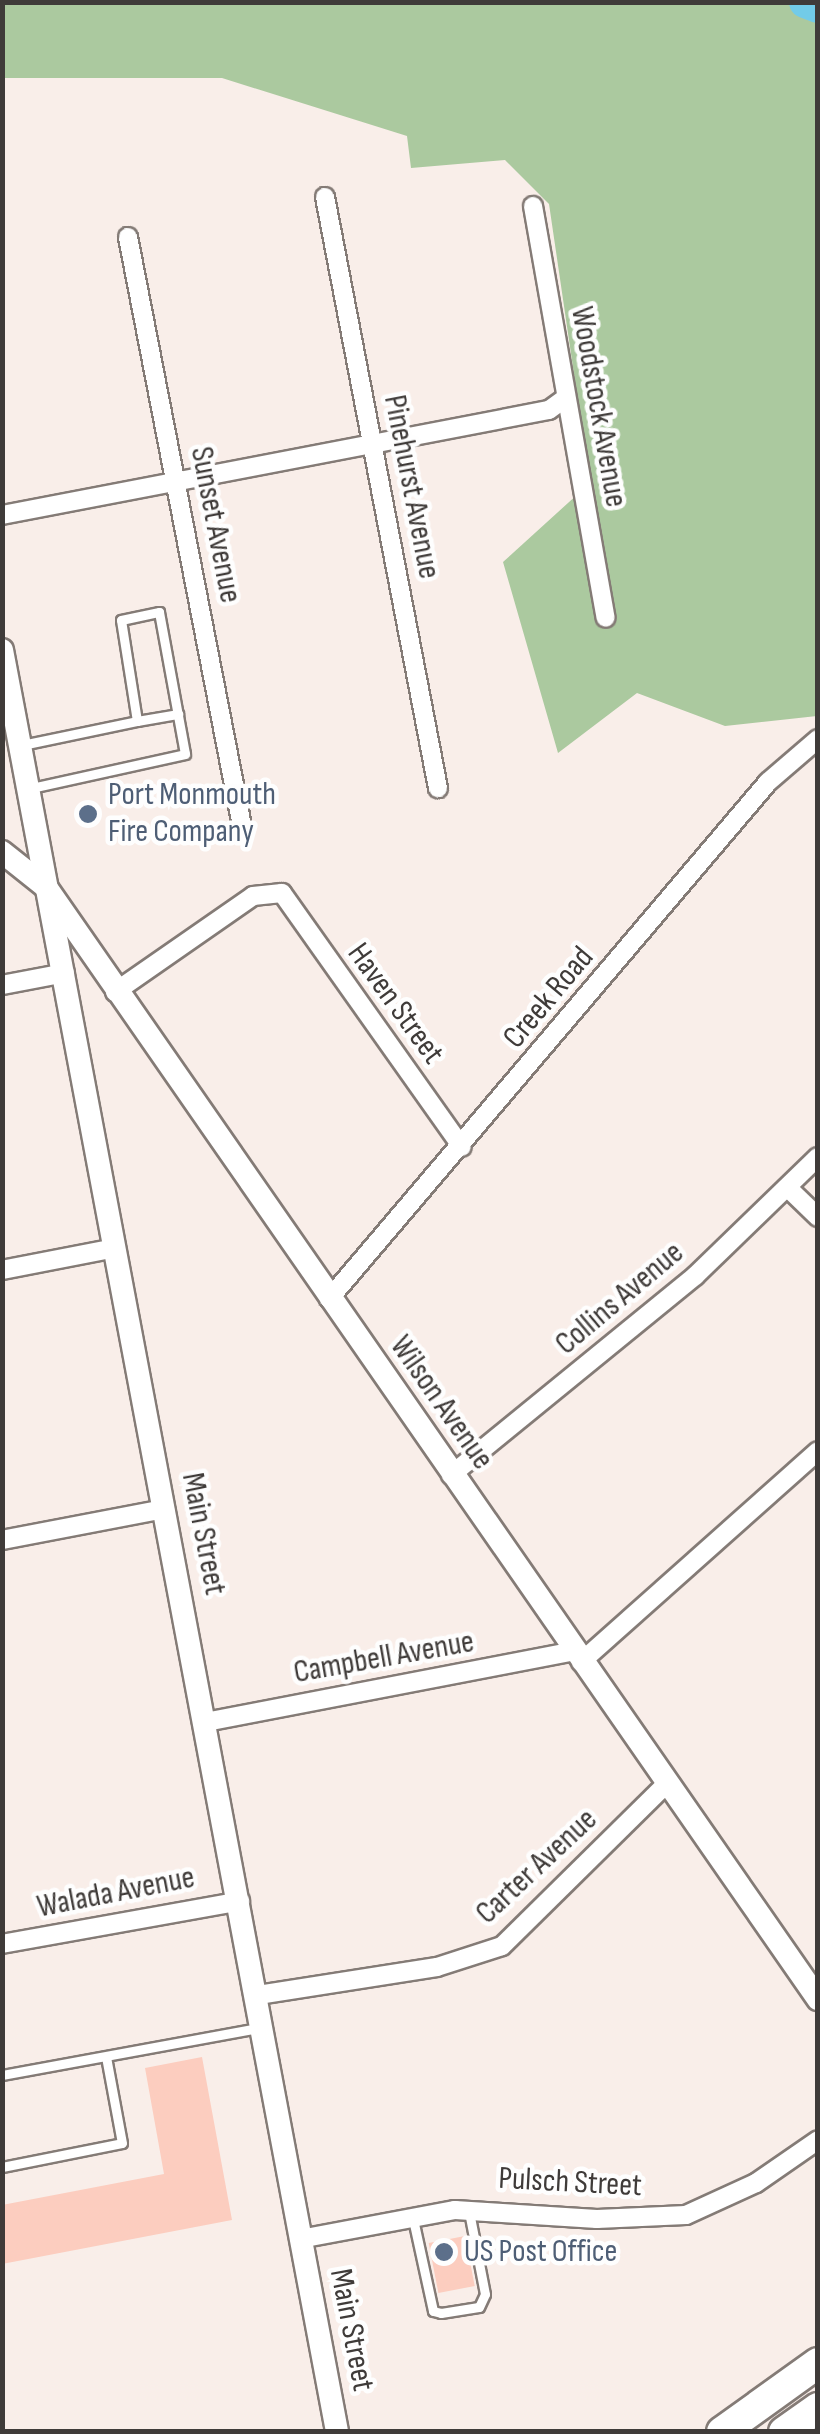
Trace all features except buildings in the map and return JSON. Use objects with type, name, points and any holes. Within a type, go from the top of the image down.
[{"type":"highway","points":[[722,2432],[818,2363]]},
{"type":"street","name":"Pinehurst Avenue","points":[[325,197],[438,788]]},
{"type":"street","name":"Woodstock Avenue","points":[[533,206],[564,372],[562,400],[606,618]]},
{"type":"street","name":"Sunset Avenue","points":[[128,236],[242,826]]},
{"type":"street","points":[[2,515],[549,410],[562,400]]},
{"type":"street","name":"Main Street","points":[[2,650],[258,1995],[337,2432]]},
{"type":"street","name":"Creek Road","points":[[329,1298],[768,782],[818,739]]},
{"type":"street","name":"Wilson Avenue","points":[[2,852],[46,887],[114,992],[665,1786],[818,1999]]},
{"type":"street","name":"Haven Street","points":[[114,992],[253,896],[282,893],[462,1146]]},
{"type":"street","points":[[2,984],[65,973]]},
{"type":"street","name":"Collins Avenue","points":[[452,1475],[695,1276],[818,1157]]},
{"type":"street","points":[[788,1188],[818,1217]]},
{"type":"street","points":[[2,1270],[116,1248]]},
{"type":"street","points":[[577,1656],[818,1452]]},
{"type":"street","points":[[2,1540],[166,1509]]},
{"type":"street","name":"Campbell Avenue","points":[[206,1722],[577,1656]]},
{"type":"street","name":"Carter Avenue","points":[[258,1995],[437,1967],[502,1946],[665,1786]]},
{"type":"street","name":"Walada Avenue","points":[[2,1944],[240,1901]]},
{"type":"street","name":"Pulsch Street","points":[[300,2239],[468,2209],[597,2220],[686,2215],[756,2183],[818,2140]]},
{"type":"lane","points":[[29,788],[185,754],[159,612],[121,620],[137,721]]},
{"type":"lane","points":[[21,745],[178,714]]},
{"type":"lane","points":[[2,2075],[261,2027]]},
{"type":"lane","points":[[2,2166],[122,2143],[106,2057]]},
{"type":"lane","points":[[412,2216],[433,2311],[441,2313],[480,2307],[485,2294],[468,2209]]},
{"type":"green space","points":[[2,3],[817,3],[817,716],[725,726],[637,693],[558,753],[503,562],[590,483],[549,204],[505,160],[411,168],[407,136],[222,78],[3,78]]},
{"type":"waterway","points":[[805,2],[818,7]]},
{"type":"place","name":"Port Monmouth Fire Company","points":[[88,814]]},
{"type":"place","name":"US Post Office","points":[[444,2252]]}]
